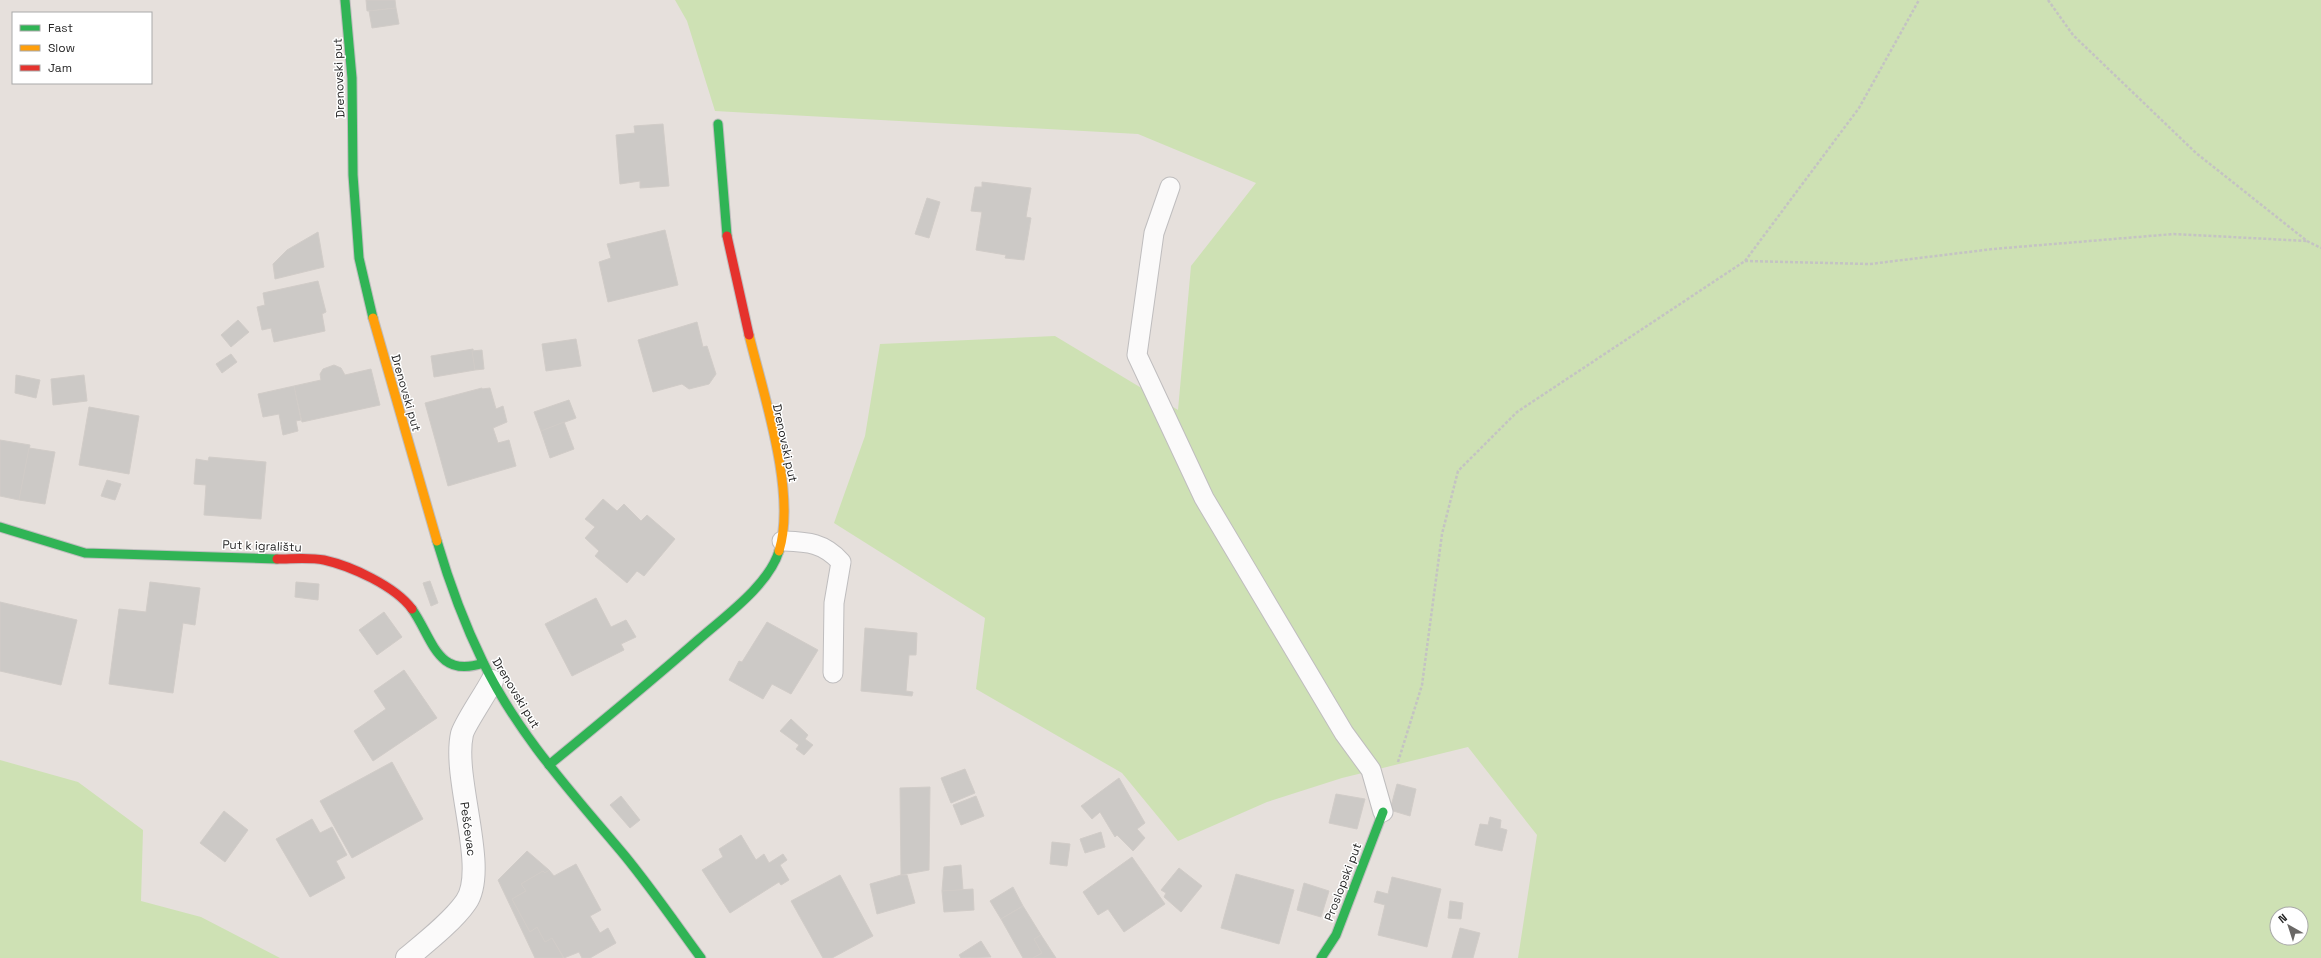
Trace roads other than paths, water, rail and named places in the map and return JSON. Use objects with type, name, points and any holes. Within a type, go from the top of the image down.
[{"type":"street","name":"Drenovski put","points":[[345,0],[352,78],[353,175],[359,258],[376,331],[451,589],[487,672],[516,720],[549,765],[627,858],[701,958]]},
{"type":"street","name":"Drenovski put","points":[[549,765],[656,677],[738,605],[764,577],[778,554],[782,541],[784,530],[782,474],[728,242],[718,124]]},
{"type":"street","name":"Put k igralištu","points":[[0,527],[85,553],[323,560],[356,571],[384,586],[406,601],[441,655],[454,666],[487,672]]},
{"type":"street","name":"Pešćevac","points":[[407,958],[430,939],[466,902],[472,889],[474,876],[472,851],[462,788],[462,733],[487,672]]},
{"type":"street","name":"Proslopski put","points":[[1321,958],[1336,936],[1383,812]]},
{"type":"lane","points":[[1170,187],[1154,233],[1137,355],[1204,498],[1344,733],[1371,770],[1383,812]]},
{"type":"lane","points":[[782,541],[813,542],[833,553],[841,562],[834,603],[832,673]]}]
